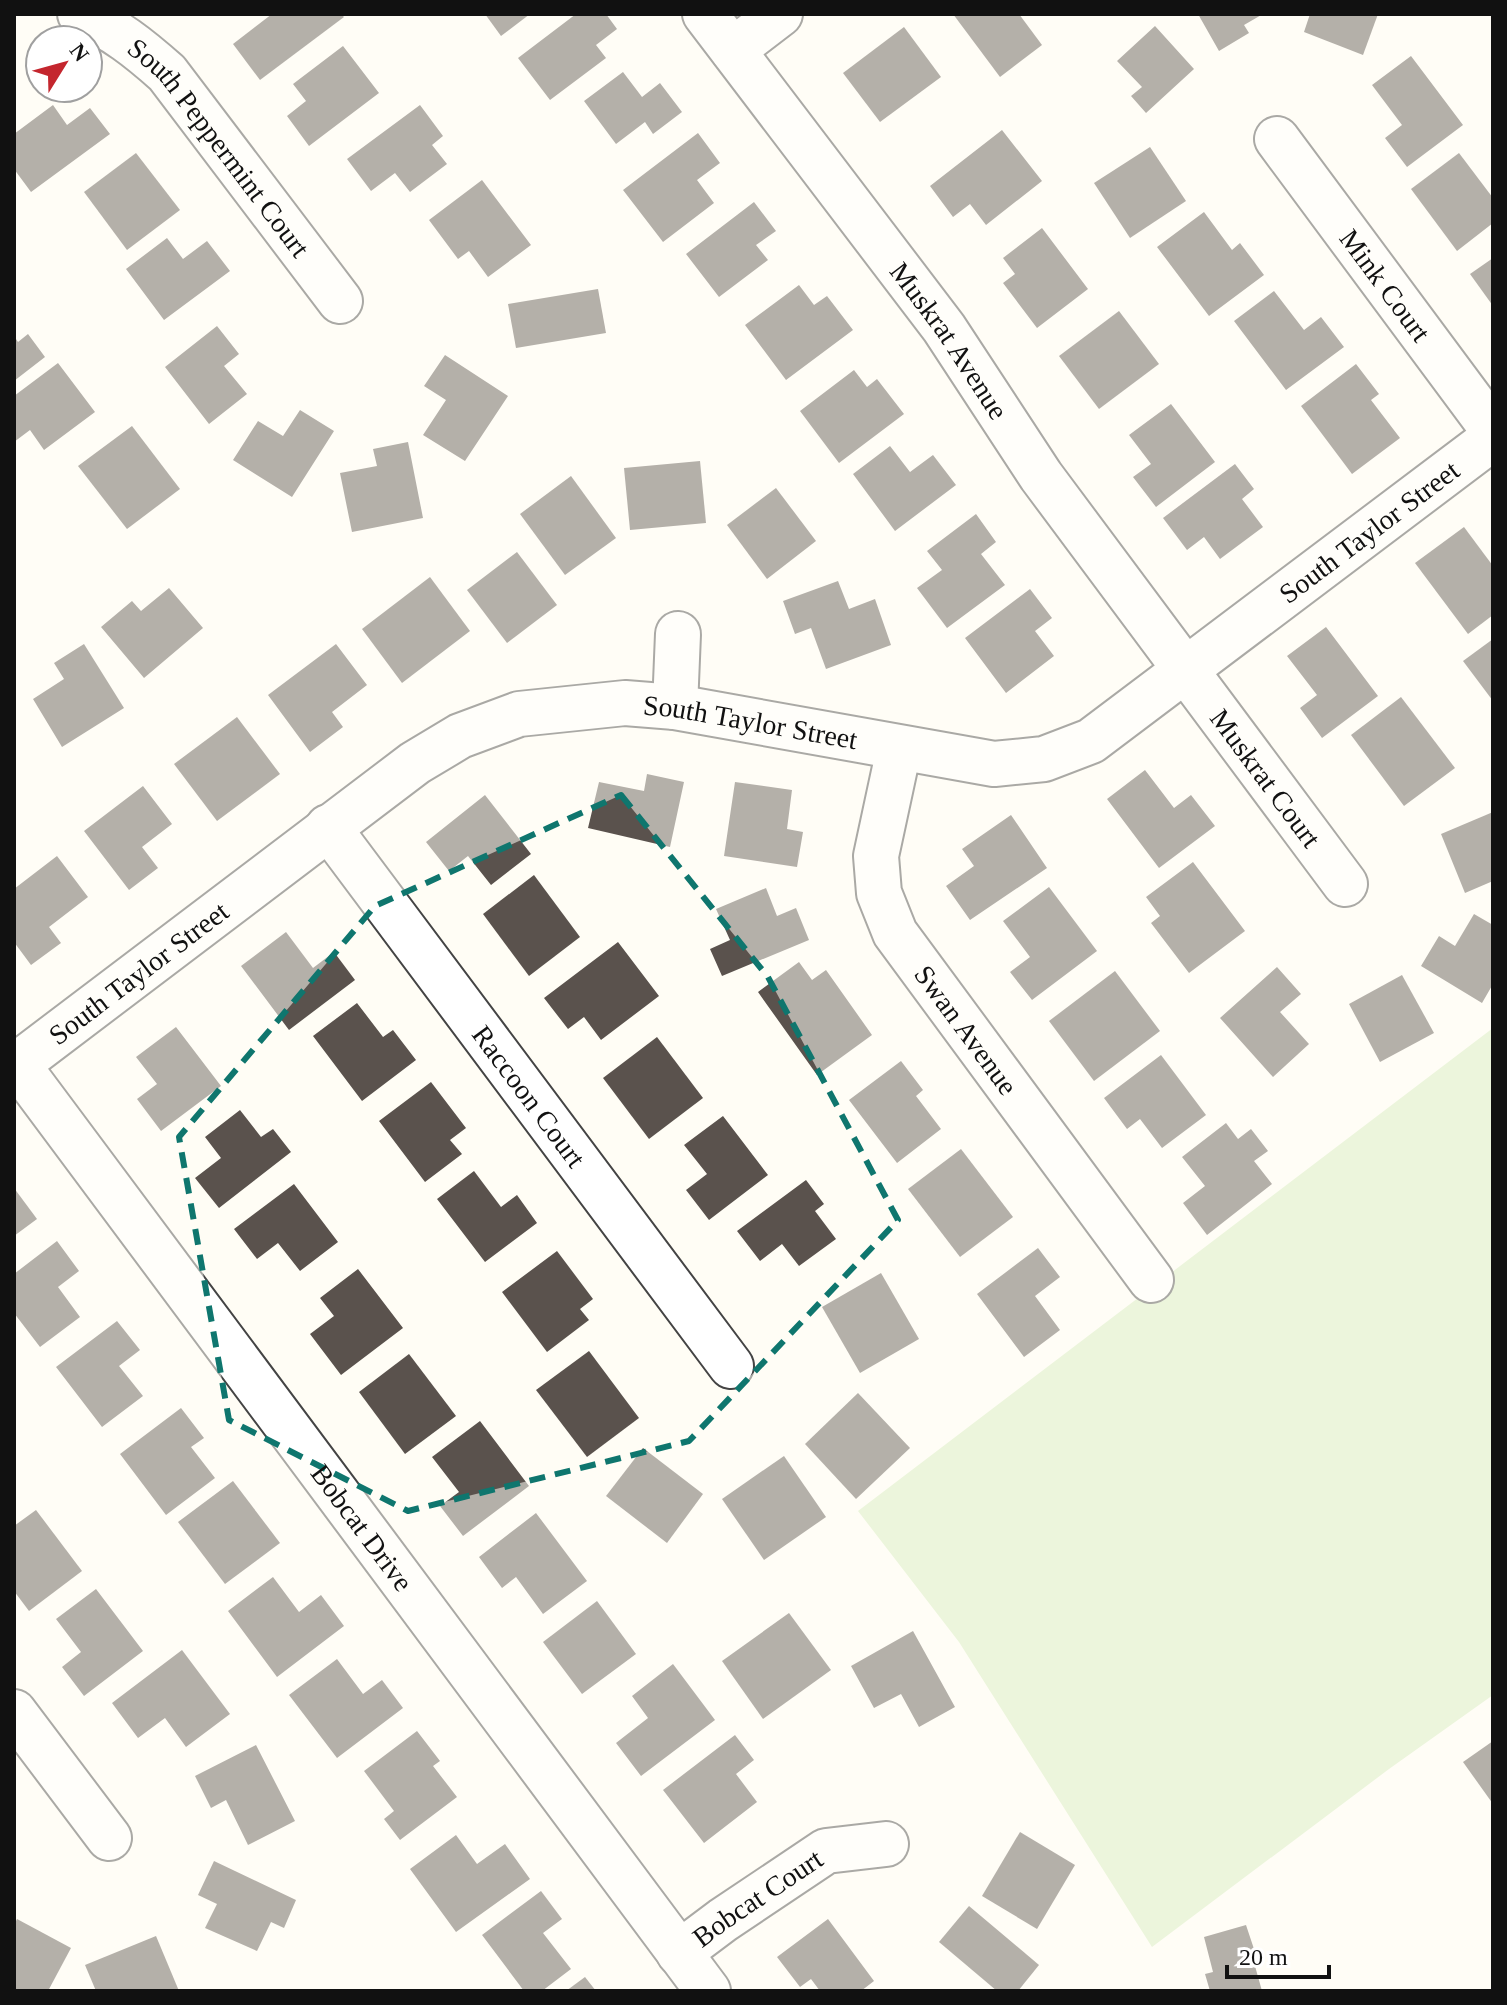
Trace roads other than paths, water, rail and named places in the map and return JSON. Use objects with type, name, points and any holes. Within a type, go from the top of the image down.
[{"type":"street","name":"Muskrat Avenue","points":[[705,14],[944,328],[1041,476],[1185,672]]},
{"type":"street","points":[[733,50],[780,14]]},
{"type":"street","name":"South Peppermint Court","points":[[104,18],[167,73],[340,301]]},
{"type":"street","name":"Mink Court","points":[[1277,139],[1493,430]]},
{"type":"street","name":"South Taylor Street","points":[[16,1065],[328,827],[426,756],[460,736],[519,714],[625,703],[675,707],[994,764],[1044,759],[1091,741],[1493,438]]},
{"type":"street","points":[[675,707],[678,634]]},
{"type":"street","name":"Muskrat Court","points":[[1185,672],[1345,884]]},
{"type":"street","name":"Swan Avenue","points":[[899,749],[876,856],[879,893],[895,933],[1151,1280]]},
{"type":"street","name":"Raccoon Court","points":[[328,827],[731,1366]]},
{"type":"street","name":"Bobcat Drive","points":[[16,1065],[708,1991]]},
{"type":"street","points":[[14,1712],[109,1838]]},
{"type":"street","name":"Bobcat Court","points":[[679,1953],[826,1851],[886,1844]]}]
